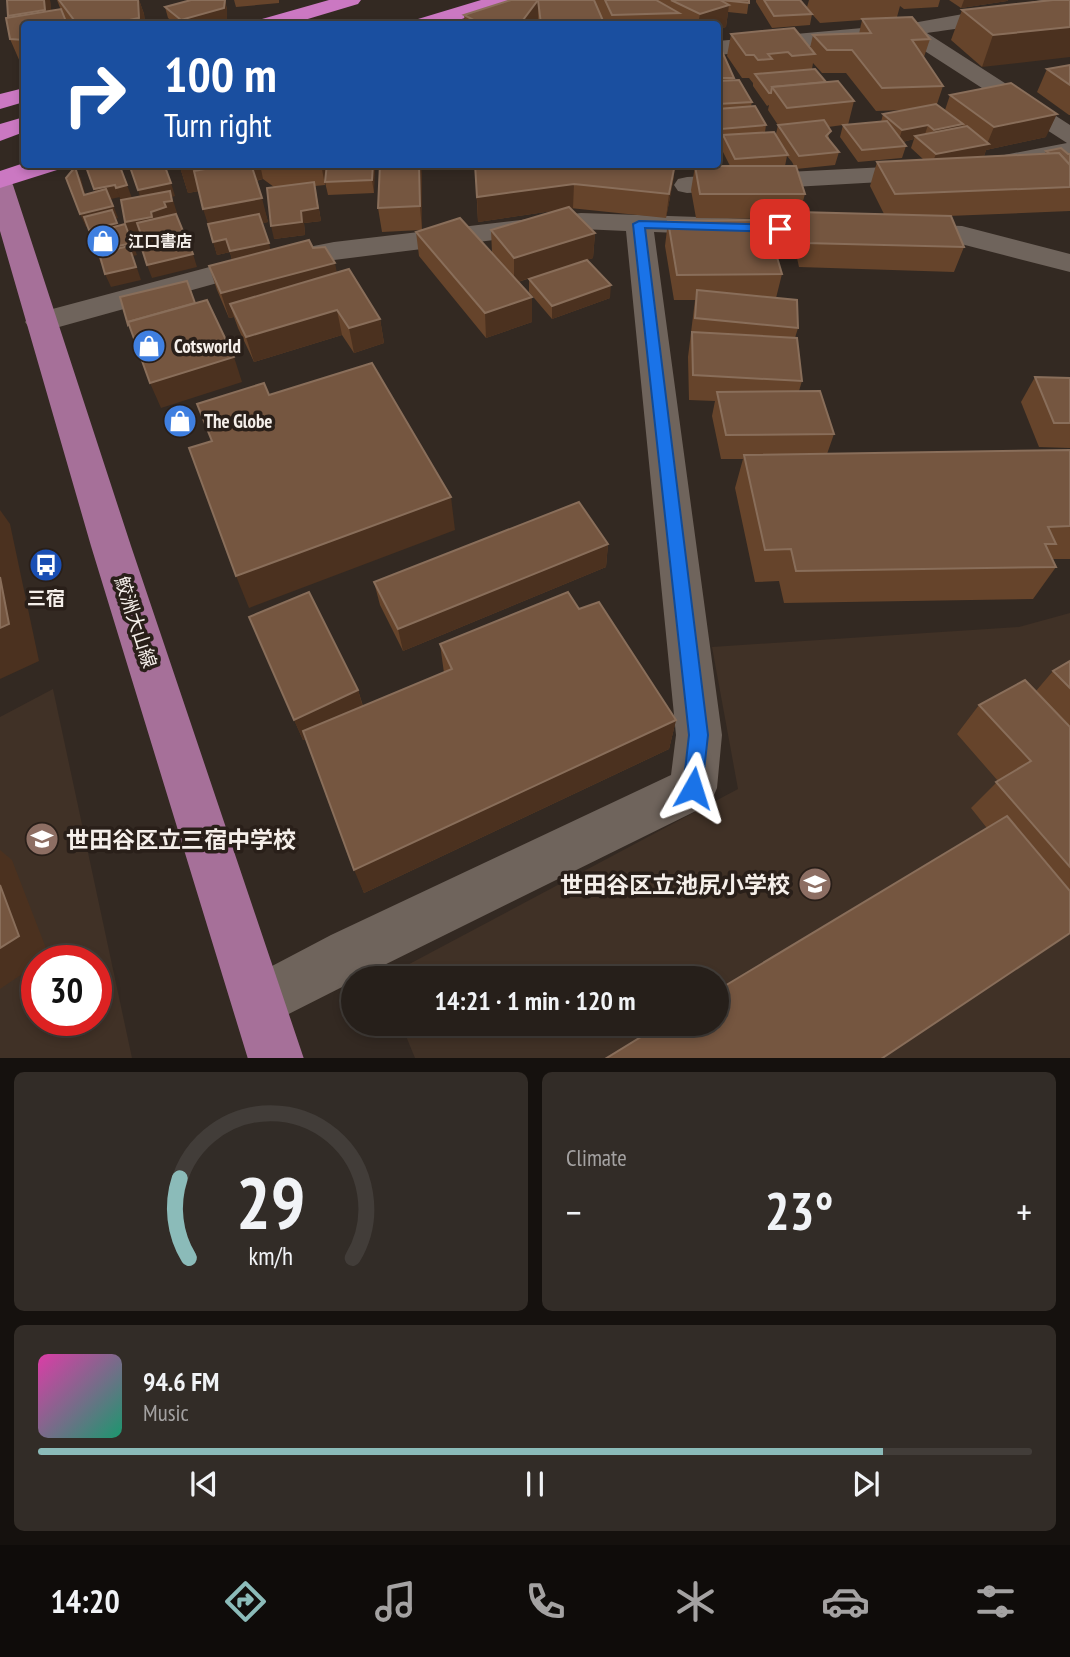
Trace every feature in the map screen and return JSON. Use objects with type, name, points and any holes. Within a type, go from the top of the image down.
[{"type":"highway","points":[[280,21],[351,0]]},
{"type":"highway","points":[[295,21],[365,0]]},
{"type":"highway","points":[[436,21],[502,0]]},
{"type":"highway","points":[[482,21],[523,8]]},
{"type":"highway","points":[[0,102],[21,96]]},
{"type":"highway","points":[[0,110],[21,104]]},
{"type":"highway","points":[[0,133],[21,125]]},
{"type":"highway","points":[[0,162],[21,155]]},
{"type":"highway","points":[[0,183],[38,168]]},
{"type":"main road","name":"鮫洲大山線","points":[[0,183],[41,322],[276,1058]]},
{"type":"street","points":[[721,48],[907,30],[1044,2]]},
{"type":"street","points":[[907,30],[1070,136]]},
{"type":"street","points":[[993,164],[1070,150]]},
{"type":"street","points":[[259,1003],[350,954],[693,788],[699,735],[658,225],[689,175],[955,172]]},
{"type":"street","points":[[41,322],[217,274],[334,251],[581,222],[962,235],[1069,262]]},
{"type":"shaded area","name":"世田谷区立池尻小学校","points":[[1070,613],[1070,1058],[415,1058],[406,1036],[729,1036],[729,966],[406,966],[738,789],[712,647],[1019,627]]},
{"type":"shaded area","name":"世田谷区立三宿中学校","points":[[53,689],[108,945],[21,945],[21,1036],[112,1036],[112,965],[132,1058],[0,1058],[0,717]]},
{"type":"building","points":[[7,0],[44,0],[45,10],[8,16]]},
{"type":"building","points":[[59,0],[138,0],[139,18],[124,21],[75,21]]},
{"type":"building","points":[[191,0],[225,0],[224,8],[181,20],[165,7]]},
{"type":"building","points":[[511,0],[538,0],[522,21],[475,21],[464,15]]},
{"type":"building","points":[[538,0],[594,0],[603,21],[541,21]]},
{"type":"building","points":[[605,0],[656,0],[679,13],[612,15]]},
{"type":"building","points":[[671,0],[720,0],[729,5],[700,14]]},
{"type":"building","points":[[721,0],[749,0],[749,3]]},
{"type":"building","points":[[764,0],[800,0],[812,14],[774,16]]},
{"type":"building","points":[[1070,0],[1070,27],[993,35],[962,10]]},
{"type":"building","points":[[61,9],[66,21],[21,21],[21,40],[10,39],[6,18]]},
{"type":"building","points":[[912,17],[930,39],[912,40],[943,86],[882,88],[852,50],[827,50],[813,35],[871,33],[862,19]]},
{"type":"building","points":[[794,28],[815,54],[768,54],[772,59],[758,60],[754,55],[746,55],[731,34]]},
{"type":"building","points":[[721,49],[734,78],[721,78]]},
{"type":"building","points":[[1070,65],[1070,85],[1047,69]]},
{"type":"building","points":[[815,69],[826,82],[772,87],[771,93],[755,74]]},
{"type":"building","points":[[739,80],[752,102],[721,104],[721,81]]},
{"type":"building","points":[[838,81],[854,101],[787,108],[772,87]]},
{"type":"building","points":[[1011,83],[1057,114],[994,127],[950,95]]},
{"type":"building","points":[[936,104],[963,124],[934,130],[928,125],[902,130],[883,114]]},
{"type":"building","points":[[755,106],[766,125],[721,129],[721,109]]},
{"type":"building","points":[[824,120],[831,131],[826,136],[839,152],[799,156],[778,125]]},
{"type":"building","points":[[887,121],[906,146],[862,150],[843,125]]},
{"type":"building","points":[[967,126],[989,144],[936,154],[915,136]]},
{"type":"building","points":[[774,132],[788,155],[735,159],[723,135]]},
{"type":"building","points":[[1061,148],[1070,154],[1070,165],[1059,153],[1050,154],[1046,151]]},
{"type":"building","points":[[1059,153],[1070,165],[1070,187],[895,194],[877,162]]},
{"type":"building","points":[[796,166],[805,194],[700,194],[695,168]]},
{"type":"building","points":[[75,168],[84,195],[106,189],[113,206],[80,214],[66,178]]},
{"type":"building","points":[[86,168],[121,168],[127,185],[94,189]]},
{"type":"building","points":[[130,168],[165,168],[171,183],[138,190]]},
{"type":"building","points":[[210,168],[252,168],[262,198],[203,209],[194,171]]},
{"type":"building","points":[[327,168],[373,168],[372,180],[325,182]]},
{"type":"building","points":[[380,168],[419,168],[420,206],[378,208]]},
{"type":"building","points":[[475,168],[674,168],[669,194],[574,184],[477,197]]},
{"type":"building","points":[[314,182],[318,208],[301,211],[302,222],[271,226],[267,188]]},
{"type":"building","points":[[170,191],[172,201],[164,202],[166,207],[151,212],[152,217],[125,222],[121,200]]},
{"type":"building","points":[[569,207],[595,233],[514,258],[491,230]]},
{"type":"building","points":[[112,210],[117,223],[89,230],[84,217]]},
{"type":"building","points":[[798,212],[951,216],[964,247],[805,243]]},
{"type":"building","points":[[176,214],[183,231],[143,240],[137,223]]},
{"type":"building","points":[[259,214],[269,243],[230,251],[226,239],[213,242],[208,224]]},
{"type":"building","points":[[460,218],[532,297],[485,313],[416,232]]},
{"type":"building","points":[[766,220],[782,274],[677,275],[668,221]]},
{"type":"building","points":[[125,224],[132,243],[96,251],[91,237],[108,233],[110,228]]},
{"type":"building","points":[[186,236],[193,254],[147,265],[141,246]]},
{"type":"building","points":[[309,240],[313,248],[325,247],[335,263],[221,293],[209,266]]},
{"type":"building","points":[[129,246],[136,267],[105,274],[99,253]]},
{"type":"building","points":[[587,260],[611,285],[552,306],[529,279]]},
{"type":"building","points":[[349,269],[380,319],[349,328],[337,310],[246,337],[230,304]]},
{"type":"building","points":[[187,281],[195,303],[128,322],[128,325],[120,297]]},
{"type":"building","points":[[697,290],[797,300],[798,328],[695,318]]},
{"type":"building","points":[[207,300],[234,357],[150,383],[128,322]]},
{"type":"building","points":[[692,332],[797,338],[802,381],[693,375]]},
{"type":"building","points":[[372,363],[451,497],[236,576],[189,448],[212,441],[197,404],[264,383],[269,395]]},
{"type":"building","points":[[1035,377],[1070,378],[1070,423],[1054,423]]},
{"type":"building","points":[[820,391],[834,434],[726,435],[717,392]]},
{"type":"building","points":[[1070,450],[1070,526],[1048,527],[1056,544],[1045,544],[1056,567],[796,571],[791,549],[765,550],[744,455]]},
{"type":"building","points":[[579,502],[608,544],[398,629],[374,582]]},
{"type":"building","points":[[0,577],[9,624],[0,628]]},
{"type":"building","points":[[309,592],[358,690],[294,720],[249,617]]},
{"type":"building","points":[[568,592],[579,609],[599,602],[676,720],[354,870],[303,731],[452,669],[440,644]]},
{"type":"building","points":[[1070,661],[1070,688],[1053,671]]},
{"type":"building","points":[[1025,680],[1070,727],[1070,867],[996,782],[1031,761],[979,705]]},
{"type":"building","points":[[1007,816],[1070,891],[1070,933],[882,1058],[607,1058],[642,1036],[729,1036],[729,983]]},
{"type":"building","points":[[0,885],[19,936],[0,948]]},
{"type":"place","name":"江口書店","points":[[103,241]]},
{"type":"place","name":"Cotsworld","points":[[149,346]]},
{"type":"place","name":"The Globe","points":[[180,421]]},
{"type":"place","name":"三宿","points":[[46,565]]},
{"type":"place","name":"世田谷区立三宿中学校","points":[[42,839]]},
{"type":"place","name":"世田谷区立池尻小学校","points":[[815,884]]},
{"type":"route","points":[[693,788],[699,735],[639,224],[780,229]]}]
